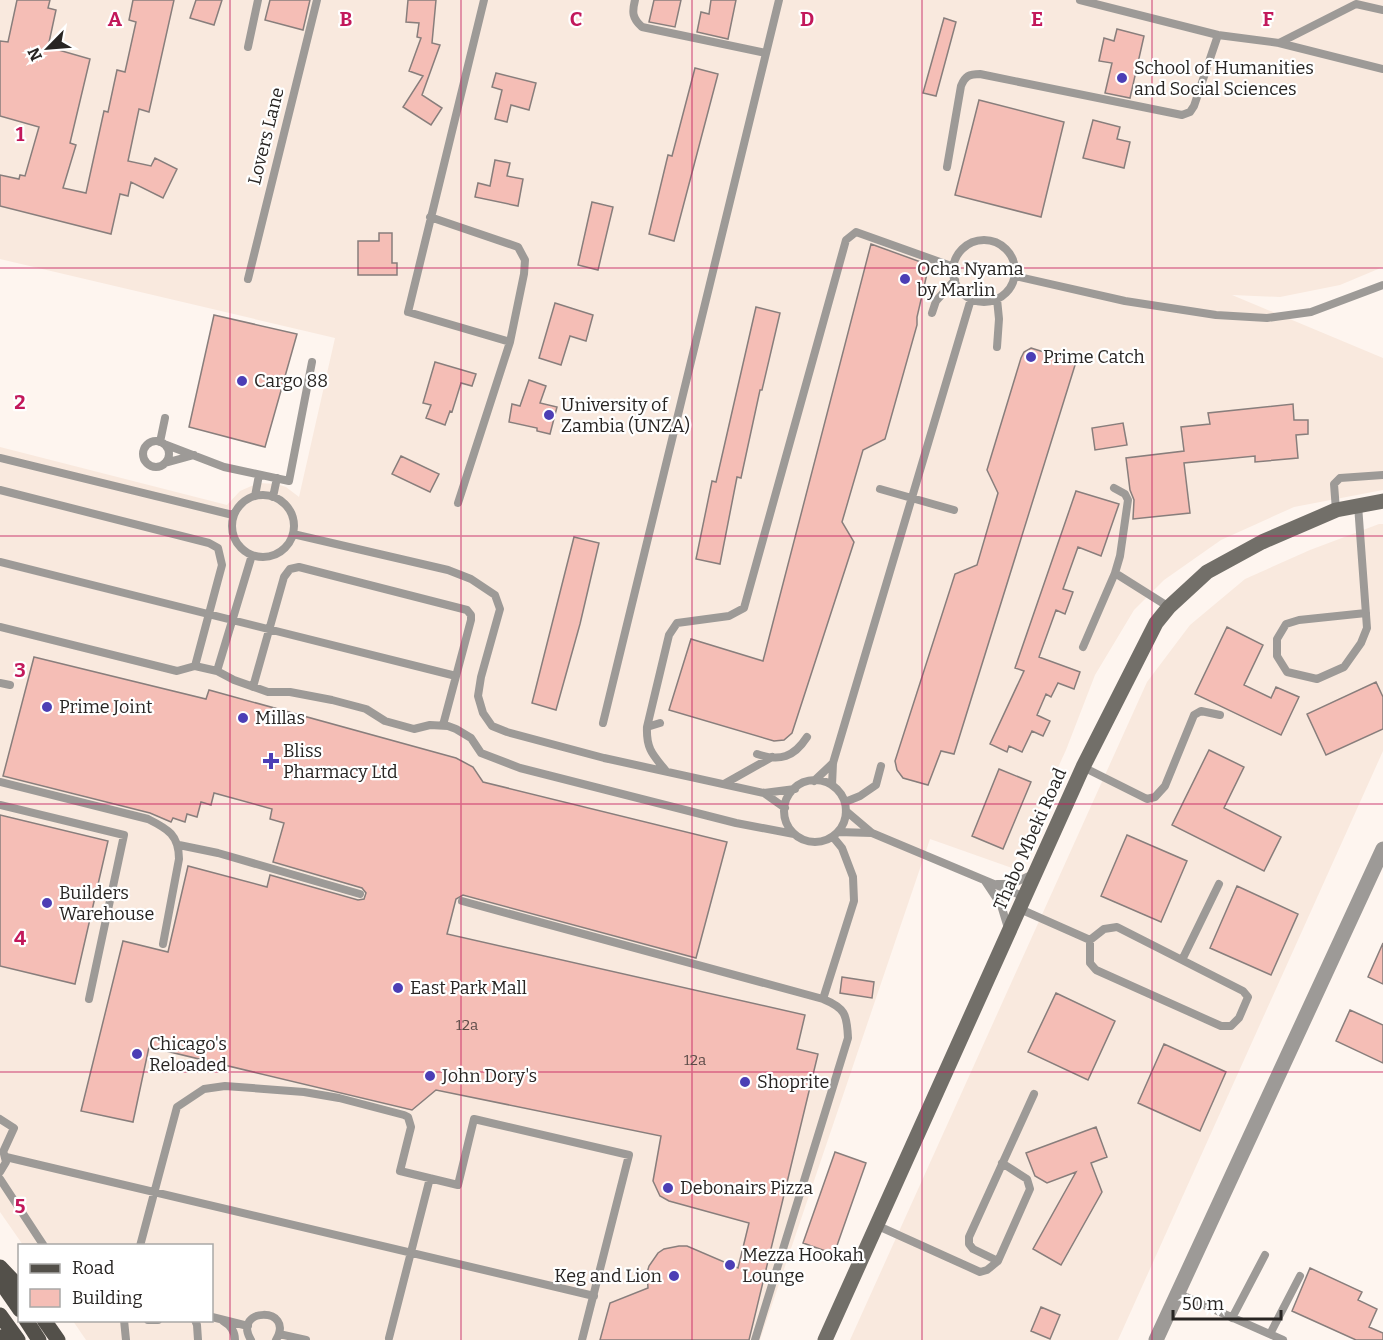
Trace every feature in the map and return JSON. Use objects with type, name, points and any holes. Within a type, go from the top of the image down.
[{"type":"main road","name":"Thabo Mbeki Road","points":[[825,1340],[1083,767],[1156,623],[1169,607],[1207,573],[1262,542],[1336,510],[1383,501]]},
{"type":"main road","points":[[0,1268],[18,1286]]},
{"type":"main road","points":[[0,1281],[18,1307]]},
{"type":"main road","name":"Thabo Mbeki Road","points":[[820,1340],[838,1314]]},
{"type":"main road","points":[[0,1315],[18,1340]]},
{"type":"main road","points":[[27,1322],[39,1340]]},
{"type":"main road","points":[[45,1322],[58,1340]]},
{"type":"street","points":[[1156,1340],[1383,849]]},
{"type":"lane","points":[[248,47],[258,0]]},
{"type":"lane","name":"Lovers Lane","points":[[248,279],[317,0]]},
{"type":"lane","points":[[484,0],[408,312],[510,342]]},
{"type":"lane","points":[[635,0],[632,13],[642,27],[766,54]]},
{"type":"lane","points":[[603,723],[779,0]]},
{"type":"lane","points":[[1080,0],[1218,35],[1278,43],[1383,69]]},
{"type":"lane","points":[[1278,43],[1356,4],[1383,10]]},
{"type":"lane","points":[[947,167],[961,86],[964,78],[970,74],[981,74],[1182,115],[1190,112],[1194,106],[1218,35]]},
{"type":"lane","points":[[430,218],[518,247],[525,260],[510,342],[458,503]]},
{"type":"lane","points":[[666,771],[653,756],[646,742],[647,727],[669,635],[677,623],[729,616],[744,608],[846,240],[856,232],[954,267]]},
{"type":"lane","points":[[985,240],[999,244],[1005,249],[1013,261],[1015,276],[1008,291],[997,299],[984,302],[971,299],[958,288],[954,267],[955,260],[964,248],[977,241],[985,240]]},
{"type":"lane","points":[[1015,276],[1125,301],[1216,315],[1267,318],[1311,312],[1383,285]]},
{"type":"lane","points":[[932,313],[936,301],[955,280]]},
{"type":"lane","points":[[832,785],[833,764],[971,299]]},
{"type":"lane","points":[[997,299],[999,319],[997,346]]},
{"type":"lane","points":[[194,455],[156,467],[147,464],[144,460],[144,450],[150,442],[162,443],[194,455],[224,467],[289,481],[312,362]]},
{"type":"lane","points":[[165,418],[162,443],[169,453],[165,463]]},
{"type":"lane","points":[[0,458],[233,515]]},
{"type":"lane","points":[[255,496],[259,475]]},
{"type":"lane","points":[[1336,510],[1335,484],[1340,478],[1383,475]]},
{"type":"lane","points":[[273,497],[277,478]]},
{"type":"lane","points":[[1083,647],[1120,556],[1128,500],[1125,494],[1113,488]]},
{"type":"lane","points":[[880,489],[954,510]]},
{"type":"lane","points":[[0,490],[199,540],[218,548],[222,565],[195,666]]},
{"type":"lane","points":[[255,496],[273,497],[289,509],[293,521],[293,534],[280,552],[267,557],[252,555],[236,542],[232,529],[233,515],[242,503],[255,496]]},
{"type":"lane","points":[[1358,505],[1366,613],[1367,628],[1361,642],[1344,667],[1317,679],[1287,672],[1277,656],[1277,639],[1286,624],[1299,620],[1366,613]]},
{"type":"lane","points":[[293,534],[448,570],[471,579],[495,595],[500,609],[478,696],[483,713],[492,726],[604,758],[764,793],[795,789]]},
{"type":"lane","points":[[217,671],[252,555]]},
{"type":"lane","points":[[0,562],[456,676]]},
{"type":"lane","points":[[253,687],[284,577],[290,569],[300,567],[467,610],[471,615],[471,620],[443,725]]},
{"type":"lane","points":[[1115,573],[1169,607]]},
{"type":"lane","points":[[0,627],[177,671],[195,666],[217,671],[234,680],[268,692],[290,692],[332,700],[366,709],[385,721],[414,729],[443,725],[471,738],[482,753],[520,768],[736,823],[794,834]]},
{"type":"lane","points":[[0,683],[10,685]]},
{"type":"lane","points":[[1083,767],[1147,799],[1155,797],[1165,786],[1194,715],[1201,711],[1220,715]]},
{"type":"lane","points":[[647,727],[660,723]]},
{"type":"lane","points":[[757,754],[785,757],[798,750],[807,737]]},
{"type":"lane","points":[[724,784],[773,757]]},
{"type":"lane","points":[[814,781],[833,764]]},
{"type":"lane","points":[[846,806],[876,785],[881,766]]},
{"type":"lane","points":[[846,806],[845,820],[836,834],[826,841],[813,842],[799,838],[786,824],[784,808],[788,797],[800,784],[814,781],[832,785],[839,791],[846,806],[872,833],[985,880],[998,884],[1012,884],[1037,872]]},
{"type":"lane","points":[[0,782],[148,819],[163,827],[173,836],[179,845],[179,859],[163,944]]},
{"type":"lane","points":[[764,793],[784,808]]},
{"type":"lane","points":[[0,805],[124,835],[89,999]]},
{"type":"lane","points":[[836,834],[872,833]]},
{"type":"lane","points":[[823,999],[854,901],[853,877],[836,834]]},
{"type":"lane","points":[[179,845],[219,853],[360,894]]},
{"type":"lane","points":[[985,880],[1090,940]]},
{"type":"lane","points":[[985,880],[1001,905],[1009,933]]},
{"type":"lane","points":[[1182,960],[1219,884]]},
{"type":"lane","points":[[462,902],[839,1005],[847,1019],[848,1038],[755,1340]]},
{"type":"lane","points":[[1116,927],[1243,991],[1248,997],[1239,1018],[1231,1026],[1221,1026],[1096,970],[1090,963],[1090,940],[1104,929],[1116,927]]},
{"type":"lane","points":[[140,1244],[177,1107],[204,1089],[225,1086],[304,1092],[339,1098],[404,1115],[408,1117],[411,1127],[400,1171],[458,1185],[474,1119],[629,1155],[582,1340]]},
{"type":"lane","points":[[998,1261],[973,1249],[969,1244],[969,1237],[1034,1094]]},
{"type":"lane","points":[[0,1119],[14,1128],[3,1153],[4,1167],[0,1172]]},
{"type":"lane","points":[[3,1153],[594,1296]]},
{"type":"lane","points":[[876,1225],[980,1272],[987,1270],[998,1261],[1030,1189],[1028,1179],[1002,1163]]},
{"type":"lane","points":[[387,1339],[430,1178]]},
{"type":"lane","points":[[0,1179],[43,1244]]},
{"type":"lane","points":[[1232,1318],[1265,1255]]},
{"type":"lane","points":[[1270,1334],[1300,1276]]},
{"type":"lane","points":[[1177,1293],[1283,1340]]},
{"type":"lane","points":[[251,1340],[248,1326],[254,1317],[264,1314],[275,1318],[278,1323],[278,1337],[306,1340]]},
{"type":"lane","points":[[216,1318],[248,1326]]},
{"type":"lane","points":[[216,1318],[230,1325],[235,1340]]},
{"type":"lane","points":[[124,1322],[126,1340]]},
{"type":"lane","points":[[196,1322],[198,1340]]},
{"type":"shaded area","points":[[0,0],[1383,0],[1383,267],[1340,285],[1280,297],[1232,295],[1383,358],[1383,490],[1294,507],[1221,540],[1164,580],[1134,610],[1095,675],[1066,750],[1012,868],[930,839],[760,1340],[86,1340],[74,1322],[213,1322],[213,1244],[22,1244],[0,1212],[0,447],[227,505],[240,491],[258,483],[286,487],[299,497],[335,338],[0,259]]},
{"type":"shaded area","points":[[1383,524],[1383,751],[1118,1340],[850,1340],[1147,682],[1190,625],[1245,579],[1310,550]]},
{"type":"building","points":[[17,0],[50,0],[48,8],[56,10],[48,47],[90,59],[70,143],[76,145],[63,188],[86,193],[104,111],[108,112],[117,70],[125,72],[136,22],[129,20],[133,0],[174,0],[149,112],[139,109],[128,161],[151,166],[155,158],[177,169],[163,198],[131,182],[128,196],[120,194],[111,234],[0,206],[0,175],[19,179],[20,175],[25,176],[39,127],[0,116],[0,41],[8,42]]},
{"type":"building","points":[[196,0],[222,0],[214,25],[190,18]]},
{"type":"building","points":[[270,0],[310,0],[303,30],[265,20]]},
{"type":"building","points":[[408,0],[436,0],[432,43],[440,45],[422,95],[442,108],[431,125],[403,107],[423,76],[409,71],[421,38],[417,37],[419,23],[406,22]]},
{"type":"building","points":[[654,0],[681,0],[675,27],[649,22]]},
{"type":"building","points":[[711,0],[736,0],[728,39],[697,32],[701,12],[709,14]]},
{"type":"building","points":[[944,18],[956,22],[936,96],[923,93]]},
{"type":"building","name":"School of Humanities and Social Sciences","points":[[1117,29],[1144,36],[1130,98],[1105,93],[1112,63],[1099,61],[1104,38],[1114,41]]},
{"type":"building","points":[[695,68],[718,74],[674,241],[649,234],[668,155],[672,156]]},
{"type":"building","points":[[496,73],[536,83],[529,110],[511,105],[507,122],[495,119],[502,90],[492,87]]},
{"type":"building","points":[[979,100],[1064,122],[1041,217],[955,195]]},
{"type":"building","points":[[1093,120],[1120,127],[1117,139],[1130,142],[1124,168],[1083,158]]},
{"type":"building","points":[[495,160],[510,163],[507,176],[523,179],[518,206],[475,197],[478,183],[490,186]]},
{"type":"building","points":[[592,202],[613,207],[598,270],[578,265]]},
{"type":"building","points":[[379,233],[392,233],[392,263],[397,263],[397,275],[358,275],[358,241],[379,241]]},
{"type":"building","points":[[871,244],[929,265],[917,325],[885,439],[863,450],[842,522],[854,542],[792,733],[784,740],[774,741],[669,710],[691,639],[763,661]]},
{"type":"building","points":[[555,303],[593,315],[586,341],[570,336],[561,365],[539,358]]},
{"type":"building","points":[[756,307],[780,313],[741,478],[737,477],[720,564],[696,559],[712,481],[716,482]]},
{"type":"building","name":"Cargo 88","points":[[214,315],[297,334],[265,447],[189,427]]},
{"type":"building","points":[[1031,348],[1076,362],[954,754],[941,751],[928,785],[903,778],[897,770],[895,761],[955,574],[977,565],[998,493],[987,470],[1021,358],[1024,352]]},
{"type":"building","points":[[435,362],[476,374],[472,386],[461,383],[452,412],[450,411],[445,425],[426,418],[431,405],[423,403]]},
{"type":"building","points":[[529,380],[546,386],[540,403],[557,407],[550,434],[537,431],[537,428],[509,422],[512,404],[520,406]]},
{"type":"building","points":[[1293,404],[1294,420],[1308,420],[1308,434],[1296,435],[1298,458],[1255,462],[1255,456],[1184,463],[1190,513],[1133,519],[1134,500],[1130,490],[1126,458],[1184,451],[1181,427],[1210,424],[1208,413]]},
{"type":"building","points":[[1123,423],[1127,445],[1095,450],[1092,428]]},
{"type":"building","points":[[401,456],[439,474],[430,492],[392,474]]},
{"type":"building","points":[[1076,491],[1119,504],[1101,556],[1078,547],[1063,589],[1073,592],[1065,614],[1056,610],[1039,657],[1080,672],[1074,689],[1058,683],[1051,697],[1046,694],[1037,715],[1050,721],[1043,736],[1032,731],[1022,752],[1009,746],[1007,752],[990,744],[1024,671],[1015,668]]},
{"type":"building","points":[[574,537],[599,543],[556,710],[532,703]]},
{"type":"building","points":[[1227,627],[1263,645],[1244,685],[1271,698],[1276,687],[1299,697],[1281,735],[1195,694]]},
{"type":"building","name":"East Park Mall","points":[[34,657],[206,699],[209,690],[456,758],[473,767],[483,782],[727,842],[696,958],[463,895],[456,899],[447,934],[805,1015],[797,1049],[818,1054],[749,1340],[600,1340],[610,1303],[648,1288],[649,1266],[658,1253],[664,1249],[687,1246],[738,1268],[749,1223],[669,1201],[660,1196],[653,1181],[661,1136],[436,1090],[412,1110],[149,1047],[133,1122],[81,1111],[123,941],[168,952],[188,866],[267,887],[270,875],[358,900],[364,899],[366,893],[362,888],[273,862],[284,823],[270,819],[272,809],[214,793],[211,805],[201,802],[197,817],[187,814],[185,822],[173,818],[171,822],[150,813],[3,776]]},
{"type":"building","points":[[1376,682],[1383,697],[1383,729],[1326,755],[1307,714]]},
{"type":"building","points":[[1209,750],[1244,767],[1224,808],[1281,837],[1264,871],[1172,825]]},
{"type":"building","points":[[999,769],[1031,782],[1003,849],[972,836]]},
{"type":"building","name":"Builders Warehouse","points":[[0,815],[108,841],[75,984],[0,966]]},
{"type":"building","points":[[1127,835],[1187,861],[1161,922],[1101,896]]},
{"type":"building","points":[[1237,886],[1298,914],[1271,975],[1210,948]]},
{"type":"building","points":[[1383,943],[1383,984],[1368,977]]},
{"type":"building","points":[[842,977],[874,982],[872,998],[840,993]]},
{"type":"building","points":[[1056,993],[1115,1021],[1088,1080],[1028,1052]]},
{"type":"building","points":[[1350,1010],[1383,1025],[1383,1063],[1336,1041]]},
{"type":"building","points":[[1164,1044],[1226,1072],[1200,1131],[1138,1103]]},
{"type":"building","points":[[1096,1127],[1107,1157],[1091,1163],[1102,1192],[1061,1265],[1033,1249],[1076,1172],[1047,1183],[1035,1176],[1026,1153]]},
{"type":"building","points":[[835,1152],[866,1163],[834,1254],[803,1243]]},
{"type":"building","points":[[1310,1268],[1362,1292],[1358,1300],[1377,1309],[1369,1327],[1383,1333],[1383,1340],[1356,1340],[1292,1311]]},
{"type":"building","points":[[1041,1307],[1060,1315],[1050,1339],[1031,1331]]},
{"type":"place","name":"School of Humanities and Social Sciences","points":[[1122,78]]},
{"type":"place","name":"Ocha Nyama by Marlin","points":[[905,279]]},
{"type":"place","name":"Prime Catch","points":[[1031,357]]},
{"type":"place","name":"Cargo 88","points":[[242,381]]},
{"type":"place","name":"University of Zambia (UNZA)","points":[[549,415]]},
{"type":"place","name":"Prime Joint","points":[[47,707]]},
{"type":"place","name":"Millas","points":[[243,718]]},
{"type":"place","name":"Bliss Pharmacy Ltd","points":[[271,761]]},
{"type":"place","name":"Builders Warehouse","points":[[47,903]]},
{"type":"place","name":"East Park Mall","points":[[398,988]]},
{"type":"place","name":"Chicago's Reloaded","points":[[137,1054]]},
{"type":"place","name":"John Dory's","points":[[430,1076]]},
{"type":"place","name":"Shoprite","points":[[745,1082]]},
{"type":"place","name":"Debonairs Pizza","points":[[668,1188]]},
{"type":"place","name":"Mezza Hookah Lounge","points":[[730,1265]]},
{"type":"place","name":"Keg and Lion","points":[[674,1276]]}]
